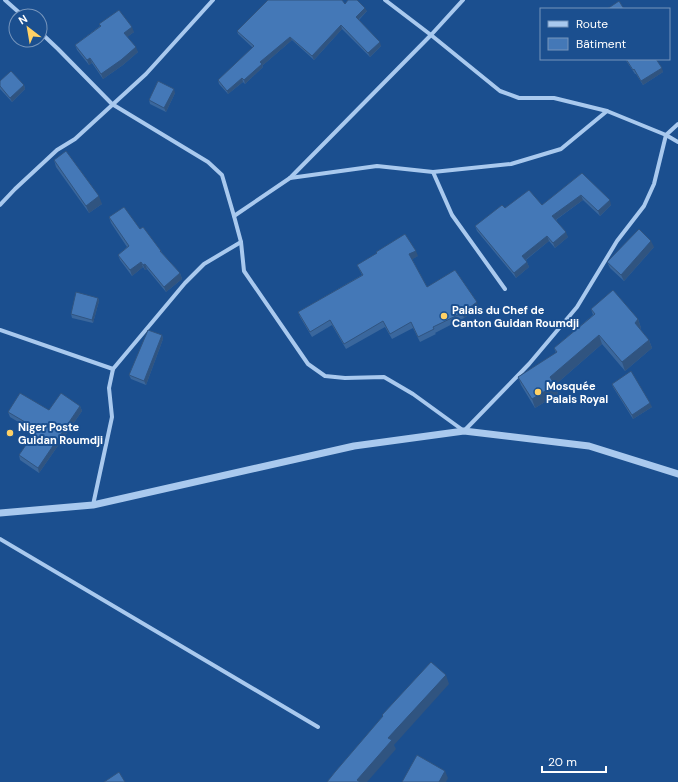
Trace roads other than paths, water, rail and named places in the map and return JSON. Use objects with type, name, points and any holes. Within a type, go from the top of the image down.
[{"type":"street","points":[[5,0],[14,8]]},
{"type":"street","points":[[0,205],[56,150],[75,139],[146,74],[213,0]]},
{"type":"street","points":[[385,0],[500,91],[519,98],[554,98],[607,111],[666,135],[678,142]]},
{"type":"street","points":[[234,216],[290,178],[463,0]]},
{"type":"street","points":[[48,39],[112,104],[208,162],[222,176],[241,242],[244,271],[308,364],[325,376],[345,378],[384,377],[413,394],[464,431]]},
{"type":"street","points":[[290,178],[377,166],[433,172],[511,164],[561,149],[607,111]]},
{"type":"street","points":[[464,431],[529,364],[577,307],[616,241],[644,206],[654,184],[666,135],[678,124]]},
{"type":"street","points":[[433,172],[452,214],[505,289]]},
{"type":"street","points":[[93,505],[112,418],[109,388],[113,369],[185,283],[204,264],[241,242]]},
{"type":"street","points":[[0,330],[113,369]]},
{"type":"street","points":[[0,513],[93,505],[354,446],[464,431],[589,446],[678,474]]},
{"type":"street","points":[[0,539],[318,727]]},
{"type":"place","name":"Palais du Chef de Canton Guidan Roumdji","points":[[444,316]]},
{"type":"place","name":"Mosquée Palais Royal","points":[[538,392]]},
{"type":"place","name":"Niger Poste Guidan Roumdji","points":[[10,433]]}]
